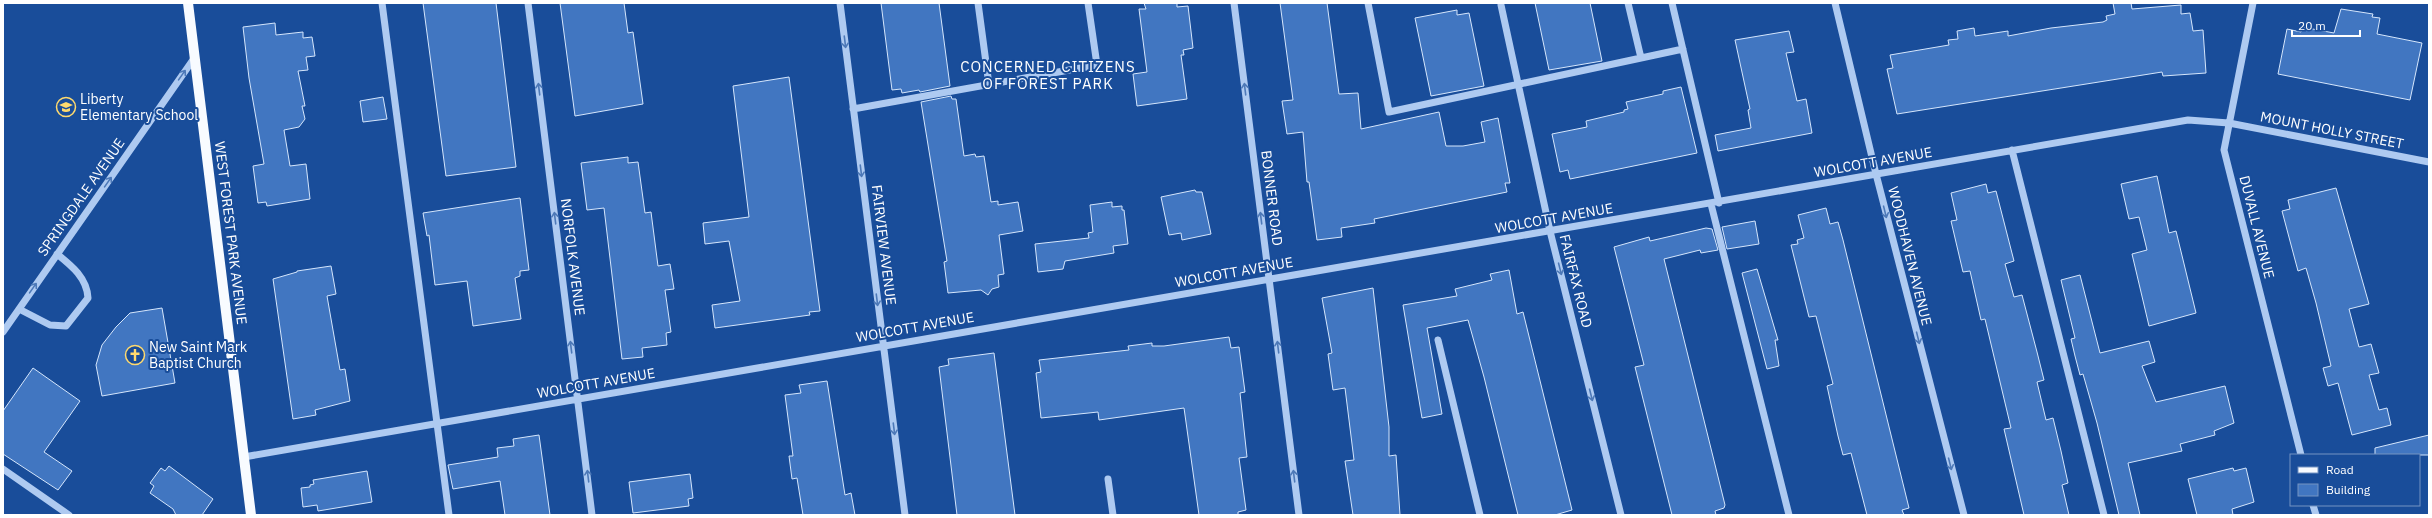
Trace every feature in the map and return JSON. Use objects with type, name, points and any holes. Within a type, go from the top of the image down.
[{"type":"main road","name":"WEST FOREST PARK AVENUE","points":[[188,3],[251,515]]},
{"type":"street","points":[[382,3],[449,515]]},
{"type":"street","name":"NORFOLK AVENUE","points":[[528,3],[592,515]]},
{"type":"street","name":"FAIRVIEW AVENUE","points":[[840,3],[905,515]]},
{"type":"street","points":[[978,3],[989,84]]},
{"type":"street","points":[[853,109],[1097,65],[1088,3]]},
{"type":"street","name":"BONNER ROAD","points":[[1234,3],[1299,515]]},
{"type":"street","points":[[1368,3],[1389,112],[1683,49]]},
{"type":"street","points":[[1628,3],[1641,58]]},
{"type":"street","points":[[1672,3],[1719,203]]},
{"type":"street","name":"WOODHAVEN AVENUE","points":[[1835,3],[1876,174],[1964,515]]},
{"type":"street","name":"DUVALL AVENUE","points":[[2253,3],[2224,150],[2300,454]]},
{"type":"street","name":"FAIRFAX ROAD","points":[[1501,5],[1550,231],[1621,515]]},
{"type":"street","name":"SPRINGDALE AVENUE","points":[[3,332],[195,57]]},
{"type":"street","name":"WOLCOTT AVENUE","points":[[244,457],[1269,279],[1719,203],[2188,120],[2229,122]]},
{"type":"street","name":"MOUNT HOLLY STREET","points":[[2229,122],[2429,162]]},
{"type":"street","points":[[2012,150],[2104,515]]},
{"type":"street","points":[[1711,204],[1789,515]]},
{"type":"street","points":[[19,309],[50,325],[66,326],[88,298],[88,288],[84,280],[74,268],[57,254]]},
{"type":"street","points":[[1438,340],[1480,515]]},
{"type":"street","points":[[3,469],[69,515]]},
{"type":"street","points":[[1108,479],[1113,515]]},
{"type":"building","points":[[423,3],[496,3],[516,167],[446,176]]},
{"type":"building","points":[[560,3],[624,3],[628,33],[633,32],[643,104],[575,116]]},
{"type":"building","points":[[881,3],[939,3],[950,86],[920,92],[919,90],[902,93],[901,89],[892,90]]},
{"type":"building","points":[[1144,3],[1177,3],[1177,7],[1188,6],[1193,48],[1183,50],[1184,55],[1181,55],[1187,99],[1137,106],[1133,74],[1147,72],[1139,9],[1146,9]]},
{"type":"building","points":[[1280,3],[1327,3],[1339,94],[1358,93],[1361,129],[1439,112],[1446,146],[1463,146],[1485,142],[1481,122],[1498,118],[1510,183],[1505,183],[1507,192],[1374,219],[1375,223],[1341,228],[1342,237],[1317,240],[1309,182],[1307,182],[1303,132],[1287,134],[1282,101],[1293,100]]},
{"type":"building","points":[[1535,3],[1590,3],[1602,61],[1549,70]]},
{"type":"building","points":[[2113,3],[2131,3],[2132,9],[2181,5],[2181,14],[2190,13],[2193,31],[2203,30],[2206,73],[2163,76],[2162,72],[1897,114],[1887,69],[1893,68],[1890,55],[1949,45],[1948,40],[1958,39],[1957,31],[1974,28],[1975,36],[2008,31],[2008,36],[2051,28],[2103,22],[2107,20],[2106,16],[2115,14]]},
{"type":"building","points":[[2341,9],[2373,14],[2372,17],[2380,18],[2377,34],[2422,43],[2410,100],[2278,74],[2287,29],[2301,32],[2302,27],[2334,33]]},
{"type":"building","points":[[1457,10],[1457,15],[1469,13],[1484,86],[1431,96],[1415,18]]},
{"type":"building","points":[[275,23],[276,35],[303,32],[303,38],[312,37],[315,56],[306,57],[308,70],[298,71],[305,106],[302,106],[305,119],[299,127],[284,130],[290,166],[306,164],[310,199],[267,206],[266,202],[258,203],[253,166],[264,164],[249,78],[243,27]]},
{"type":"building","points":[[1789,31],[1794,52],[1786,53],[1797,101],[1806,99],[1812,133],[1718,151],[1715,135],[1751,128],[1748,110],[1750,109],[1735,40]]},
{"type":"building","points":[[789,77],[820,311],[809,312],[810,315],[715,328],[712,305],[740,301],[729,241],[705,244],[703,223],[749,217],[733,86]]},
{"type":"building","points":[[1681,87],[1697,153],[1570,179],[1568,170],[1560,172],[1552,134],[1587,127],[1586,121],[1624,112],[1624,110],[1628,109],[1626,102],[1663,94],[1663,91]]},
{"type":"building","points":[[951,96],[952,99],[956,99],[964,156],[975,154],[976,157],[984,156],[991,202],[998,201],[998,205],[1018,202],[1023,231],[999,235],[1004,274],[998,275],[999,287],[992,289],[988,295],[981,290],[948,293],[944,262],[947,261],[921,102]]},
{"type":"building","points":[[383,97],[387,119],[363,122],[360,101]]},
{"type":"building","points":[[628,157],[628,163],[638,162],[645,213],[651,212],[658,266],[670,264],[674,289],[665,290],[671,332],[666,333],[667,345],[642,348],[643,357],[622,359],[604,208],[587,210],[581,163]]},
{"type":"building","points":[[2157,176],[2169,233],[2176,231],[2196,313],[2149,326],[2132,254],[2147,250],[2139,217],[2129,219],[2121,184]]},
{"type":"building","points":[[1986,184],[1988,193],[1996,191],[2014,261],[2005,264],[2014,297],[2022,295],[2037,352],[2044,380],[2037,382],[2046,420],[2053,418],[2061,451],[2068,483],[2062,485],[2069,515],[2024,515],[2004,429],[2011,428],[1985,319],[1981,320],[1970,271],[1963,272],[1951,221],[1957,220],[1951,193]]},
{"type":"building","points":[[2336,188],[2369,304],[2349,309],[2359,347],[2371,344],[2379,373],[2369,375],[2379,410],[2387,408],[2391,425],[2352,435],[2338,383],[2328,386],[2323,368],[2331,366],[2316,303],[2306,268],[2298,271],[2282,211],[2290,209],[2288,200]]},
{"type":"building","points":[[1195,190],[1196,192],[1202,192],[1211,234],[1182,240],[1181,233],[1169,235],[1161,197]]},
{"type":"building","points":[[520,198],[529,270],[520,271],[520,276],[515,278],[521,319],[473,326],[467,281],[435,285],[429,235],[427,236],[423,213]]},
{"type":"building","points":[[1112,202],[1112,207],[1122,206],[1122,210],[1124,210],[1128,244],[1113,246],[1114,253],[1065,261],[1063,269],[1038,272],[1035,244],[1089,238],[1088,233],[1093,232],[1090,205]]},
{"type":"building","points":[[1826,208],[1830,224],[1838,222],[1843,240],[1909,508],[1902,510],[1904,515],[1867,515],[1851,453],[1843,455],[1838,436],[1827,386],[1833,384],[1816,316],[1809,317],[1791,245],[1798,244],[1797,240],[1804,238],[1798,215]]},
{"type":"building","points":[[1755,221],[1759,244],[1727,249],[1722,227]]},
{"type":"building","points":[[1706,228],[1712,229],[1718,250],[1701,253],[1700,250],[1664,259],[1725,505],[1724,508],[1715,511],[1716,515],[1672,515],[1635,367],[1644,365],[1614,247],[1649,237],[1650,241]]},
{"type":"building","points":[[331,266],[336,294],[327,296],[340,370],[345,369],[350,401],[315,410],[316,415],[293,419],[273,279],[297,271]]},
{"type":"building","points":[[1757,269],[1778,340],[1775,340],[1779,366],[1767,369],[1742,273]]},
{"type":"building","points":[[1509,270],[1517,314],[1523,312],[1572,510],[1555,515],[1518,515],[1484,377],[1468,320],[1427,328],[1442,414],[1422,418],[1403,305],[1457,296],[1455,289],[1492,280],[1490,274]]},
{"type":"building","points":[[2080,275],[2100,353],[2149,341],[2155,362],[2142,366],[2156,402],[2225,386],[2234,423],[2214,431],[2215,435],[2180,444],[2182,451],[2128,463],[2140,515],[2119,515],[2097,423],[2083,374],[2080,375],[2075,356],[2071,339],[2075,338],[2061,280]]},
{"type":"building","points":[[1373,288],[1389,427],[1389,456],[1396,455],[1400,515],[1353,515],[1345,461],[1354,460],[1345,388],[1333,390],[1328,354],[1332,353],[1322,298]]},
{"type":"building","name":"New Saint Mark Baptist Church","points":[[162,308],[175,383],[102,396],[96,365],[102,345],[116,327],[130,313]]},
{"type":"building","points":[[1229,337],[1231,348],[1239,347],[1245,392],[1240,393],[1247,457],[1239,458],[1246,510],[1238,512],[1238,515],[1199,515],[1184,408],[1099,420],[1098,412],[1041,418],[1036,373],[1041,372],[1039,360],[1129,350],[1128,346],[1152,343],[1152,346],[1164,346]]},
{"type":"building","points":[[994,353],[1015,515],[957,515],[939,367],[949,365],[948,359]]},
{"type":"building","points":[[33,368],[80,401],[44,452],[72,471],[58,490],[3,454],[3,411]]},
{"type":"building","points":[[827,381],[845,495],[851,493],[855,515],[803,515],[797,478],[792,479],[789,456],[793,456],[785,395],[801,393],[799,385]]},
{"type":"building","points":[[539,435],[550,515],[505,515],[500,481],[453,489],[448,465],[498,457],[497,448],[514,446],[513,439]]},
{"type":"building","points":[[2429,435],[2429,455],[2375,454],[2375,448]]},
{"type":"building","points":[[169,466],[213,499],[202,515],[176,515],[173,509],[150,493],[154,486],[150,483],[161,468],[165,471]]},
{"type":"building","points":[[2233,468],[2234,471],[2246,468],[2254,502],[2232,509],[2233,515],[2197,515],[2188,479]]},
{"type":"building","points":[[367,471],[372,502],[318,511],[317,505],[303,507],[301,488],[310,487],[310,485],[314,484],[313,480]]},
{"type":"building","points":[[690,474],[693,498],[688,499],[689,506],[633,513],[629,482]]},
{"type":"place","name":"Liberty Elementary School","points":[[66,107]]},
{"type":"place","name":"New Saint Mark Baptist Church","points":[[135,355]]},
{"type":"district","name":"CONCERNED CITIZENS OF FOREST PARK","points":[[1048,76]]}]
